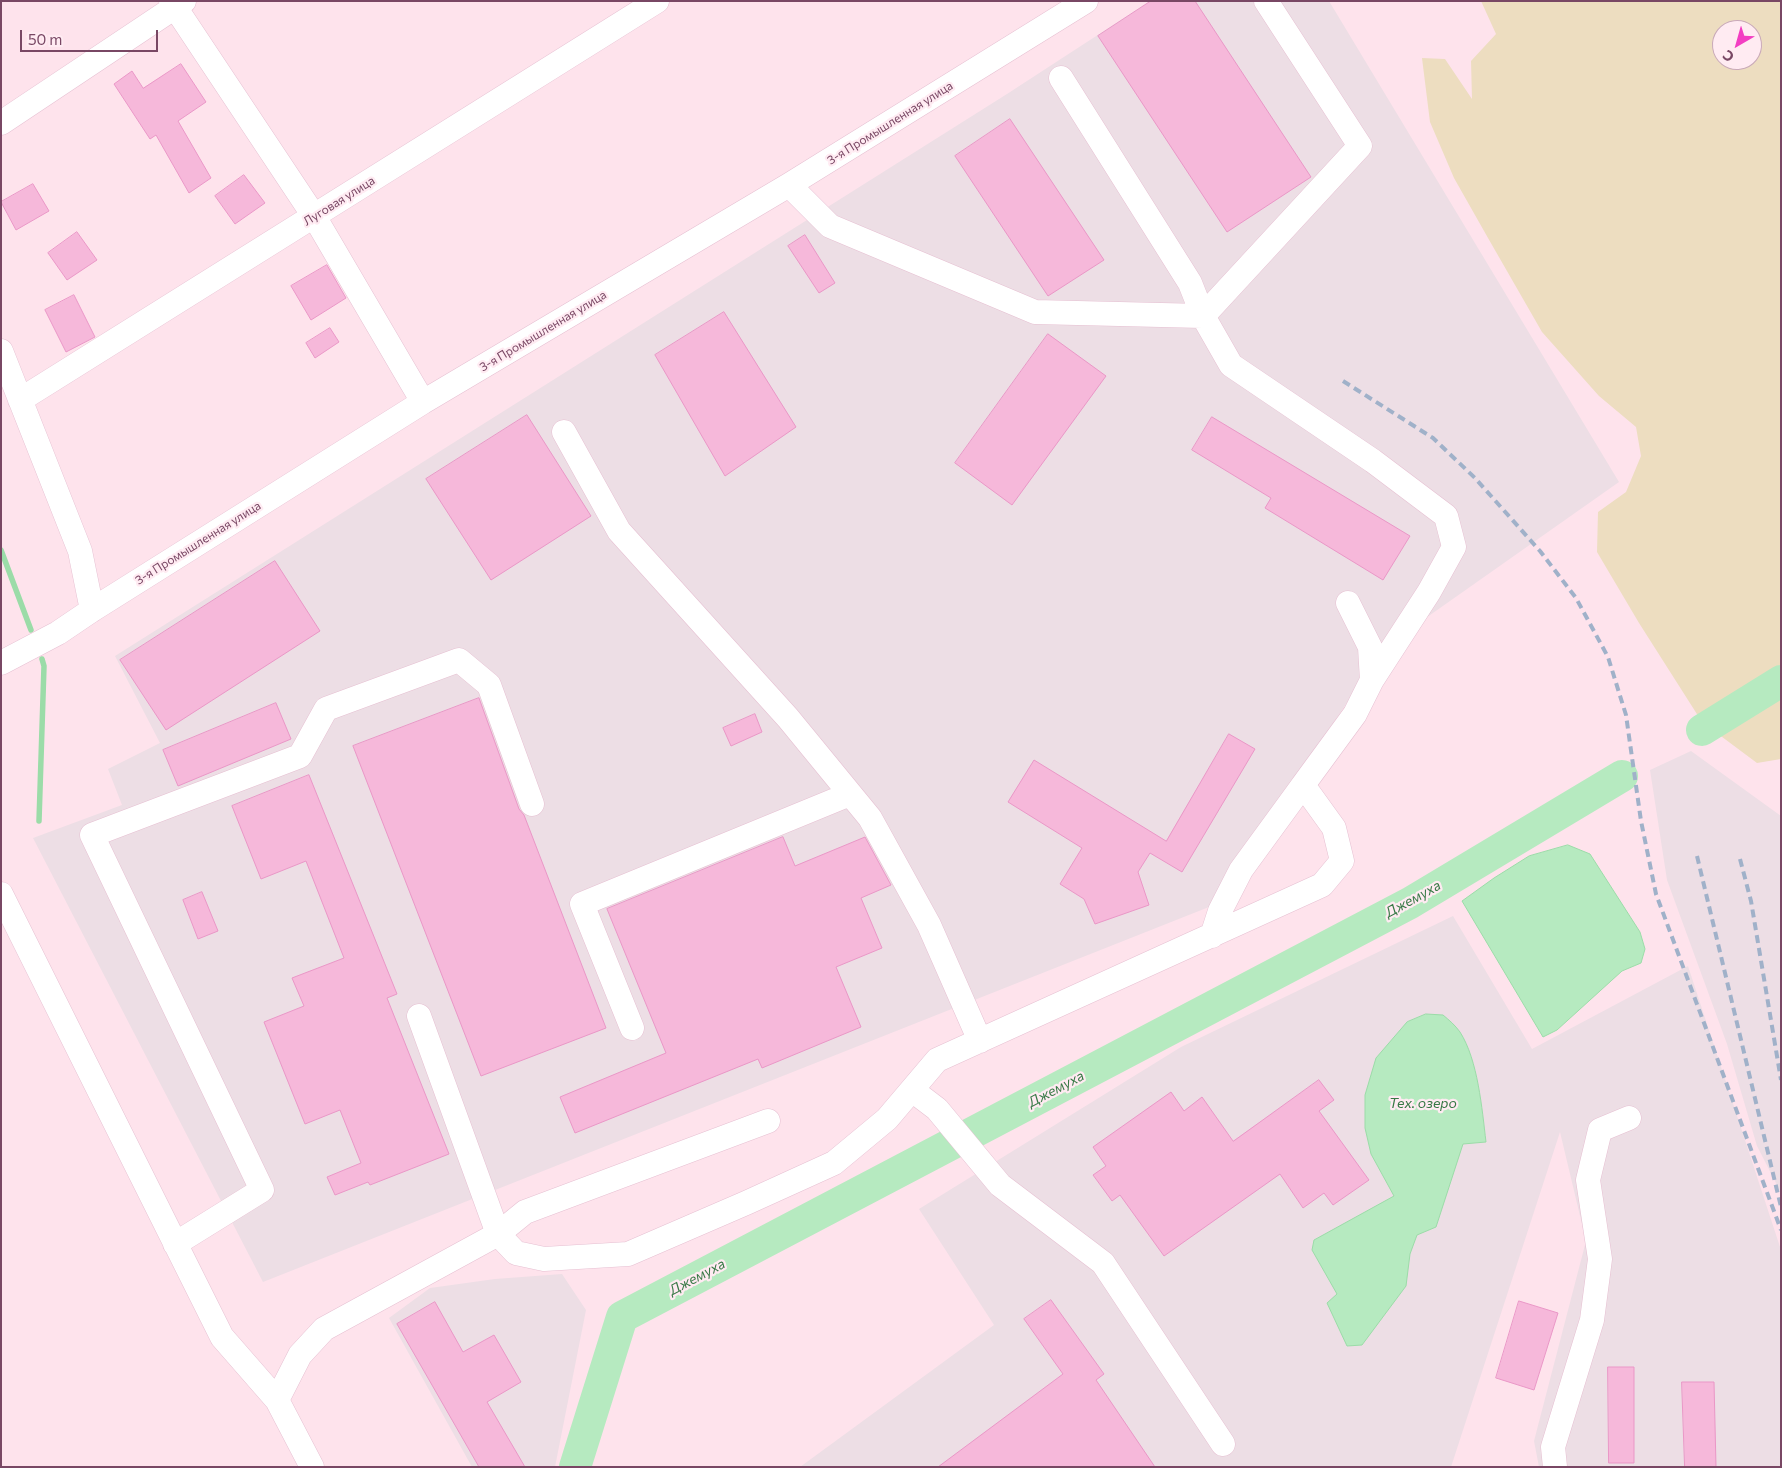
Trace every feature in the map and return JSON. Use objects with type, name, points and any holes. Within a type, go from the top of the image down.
[{"type":"street","name":"Луговая улица","points":[[20,400],[657,1]]},
{"type":"street","name":"3-я Промышленная улица","points":[[1,663],[58,633],[423,402],[789,185],[1086,1]]},
{"type":"street","points":[[789,185],[830,226],[1034,312],[1203,316],[1360,146],[1266,1]]},
{"type":"street","points":[[1,123],[177,3],[314,216],[423,402]]},
{"type":"street","points":[[1061,78],[1190,283],[1203,316],[1232,365],[1373,461],[1446,516],[1454,547],[1429,592],[1372,680],[1355,714],[1241,870],[1220,911],[1212,936]]},
{"type":"street","points":[[1,351],[80,551],[92,610]]},
{"type":"street","points":[[564,432],[620,531],[788,718],[870,818],[928,925],[980,1040]]},
{"type":"street","points":[[1348,603],[1370,647],[1372,680]]},
{"type":"street","points":[[175,1244],[262,1190],[92,835],[300,756],[326,709],[459,660],[489,685],[532,804]]},
{"type":"street","points":[[419,1016],[498,1234],[516,1253],[544,1259],[628,1254],[746,1204],[834,1163],[887,1118],[937,1060],[1322,885],[1342,861],[1334,828],[1304,785]]},
{"type":"street","points":[[632,1028],[582,904],[850,794]]},
{"type":"street","points":[[1,894],[222,1337],[277,1400],[312,1467]]},
{"type":"street","points":[[912,1090],[937,1109],[1000,1184],[1104,1263],[1223,1444]]},
{"type":"street","points":[[1555,1467],[1553,1447],[1592,1320],[1600,1259],[1588,1180],[1600,1130],[1629,1118]]},
{"type":"street","points":[[277,1400],[300,1355],[324,1329],[498,1234],[525,1212],[768,1121]]},
{"type":"shaded area","points":[[1150,1],[1329,1],[1619,482],[1423,620],[1365,676],[1209,907],[263,1282],[33,838],[122,805],[108,769],[160,743],[115,656],[1007,94]]},
{"type":"shaded area","points":[[1481,1],[1781,1],[1781,759],[1757,763],[1702,722],[1639,623],[1597,552],[1598,512],[1626,492],[1641,456],[1636,427],[1599,396],[1542,332],[1454,178],[1430,122],[1422,58],[1445,59],[1472,99],[1471,61],[1496,34]]},
{"type":"shaded area","points":[[1691,751],[1781,816],[1781,1193],[1757,1146],[1727,1044],[1667,880],[1650,770]]},
{"type":"shaded area","points":[[1453,916],[1532,1049],[1688,966],[1781,1250],[1781,1467],[1539,1467],[1534,1441],[1586,1241],[1560,1132],[1451,1467],[800,1467],[994,1325],[919,1209],[1181,1047]]},
{"type":"shaded area","points":[[562,1274],[586,1310],[555,1467],[472,1467],[389,1318],[430,1288],[495,1279]]},
{"type":"water","points":[[1568,845],[1590,854],[1640,932],[1645,949],[1641,963],[1622,971],[1557,1030],[1543,1037],[1462,901],[1529,856]]},
{"type":"water","name":"Тех. озеро","points":[[1426,1014],[1443,1015],[1458,1029],[1466,1043],[1475,1070],[1486,1142],[1463,1144],[1436,1227],[1417,1235],[1410,1254],[1406,1286],[1362,1345],[1347,1346],[1327,1303],[1337,1294],[1312,1250],[1314,1240],[1394,1196],[1371,1154],[1365,1128],[1365,1095],[1376,1058],[1407,1022]]},
{"type":"building","points":[[1151,1],[1195,1],[1311,177],[1227,232],[1098,36]]},
{"type":"building","points":[[181,64],[206,102],[178,121],[211,178],[189,193],[156,135],[150,139],[114,84],[132,71],[143,88]]},
{"type":"building","points":[[1010,119],[1104,260],[1048,296],[955,156]]},
{"type":"building","points":[[244,175],[265,203],[235,224],[215,196]]},
{"type":"building","points":[[33,184],[49,211],[16,230],[1,202]]},
{"type":"building","points":[[77,232],[97,260],[67,280],[48,253]]},
{"type":"building","points":[[805,235],[835,283],[819,293],[788,246]]},
{"type":"building","points":[[327,265],[346,298],[311,320],[291,286]]},
{"type":"building","points":[[74,295],[95,337],[66,352],[45,310]]},
{"type":"building","points":[[724,312],[796,427],[725,476],[655,355]]},
{"type":"building","points":[[330,328],[339,342],[315,358],[306,343]]},
{"type":"building","points":[[1048,334],[1106,376],[1012,505],[955,463]]},
{"type":"building","points":[[527,415],[591,516],[491,580],[426,479]]},
{"type":"building","points":[[1212,417],[1410,536],[1383,580],[1265,508],[1271,498],[1192,450]]},
{"type":"building","points":[[275,561],[320,631],[166,730],[120,660]]},
{"type":"building","points":[[479,698],[519,809],[524,815],[606,1028],[481,1076],[353,746]]},
{"type":"building","points":[[276,703],[291,739],[178,786],[163,750]]},
{"type":"building","points":[[755,714],[762,732],[731,746],[723,728]]},
{"type":"building","points":[[1229,734],[1255,749],[1182,872],[1150,853],[1138,872],[1149,905],[1095,924],[1084,899],[1060,884],[1082,848],[1008,802],[1034,760],[1166,841]]},
{"type":"building","points":[[309,775],[397,994],[387,998],[449,1154],[370,1185],[368,1182],[335,1195],[327,1177],[361,1163],[340,1110],[305,1124],[264,1022],[304,1006],[292,978],[344,958],[306,861],[261,879],[232,806]]},
{"type":"building","points":[[783,837],[795,866],[865,837],[891,885],[861,898],[882,948],[836,967],[861,1027],[762,1068],[758,1059],[575,1133],[560,1097],[666,1053],[607,909]]},
{"type":"building","points":[[202,892],[218,931],[198,939],[183,900]]},
{"type":"building","points":[[1319,1080],[1334,1100],[1319,1111],[1369,1180],[1333,1205],[1324,1193],[1303,1208],[1280,1174],[1164,1256],[1120,1195],[1112,1201],[1093,1175],[1106,1166],[1093,1147],[1171,1092],[1184,1111],[1202,1097],[1233,1141]]},
{"type":"building","points":[[1051,1300],[1104,1374],[1096,1380],[1155,1467],[938,1467],[1063,1374],[1024,1319]]},
{"type":"building","points":[[1519,1301],[1558,1313],[1534,1390],[1496,1378]]},
{"type":"building","points":[[435,1302],[463,1352],[494,1335],[521,1382],[487,1402],[525,1467],[479,1467],[397,1324]]},
{"type":"building","points":[[1608,1367],[1634,1367],[1634,1463],[1609,1463]]},
{"type":"building","points":[[1682,1382],[1714,1382],[1716,1467],[1685,1467]]},
{"type":"waterway","points":[[1,550],[31,630]]},
{"type":"waterway","points":[[39,821],[44,666],[42,659]]},
{"type":"waterway","name":"Джемуха","points":[[1702,730],[1781,681]]},
{"type":"waterway","name":"Джемуха","points":[[575,1467],[622,1317],[1410,903],[1622,776]]},
{"type":"railway","points":[[1343,381],[1433,438],[1475,478],[1540,551],[1576,598],[1608,657],[1626,715],[1641,821],[1656,894],[1781,1230]]},
{"type":"railway","points":[[1697,856],[1781,1207]]},
{"type":"railway","points":[[1740,859],[1751,901],[1781,1080]]}]
